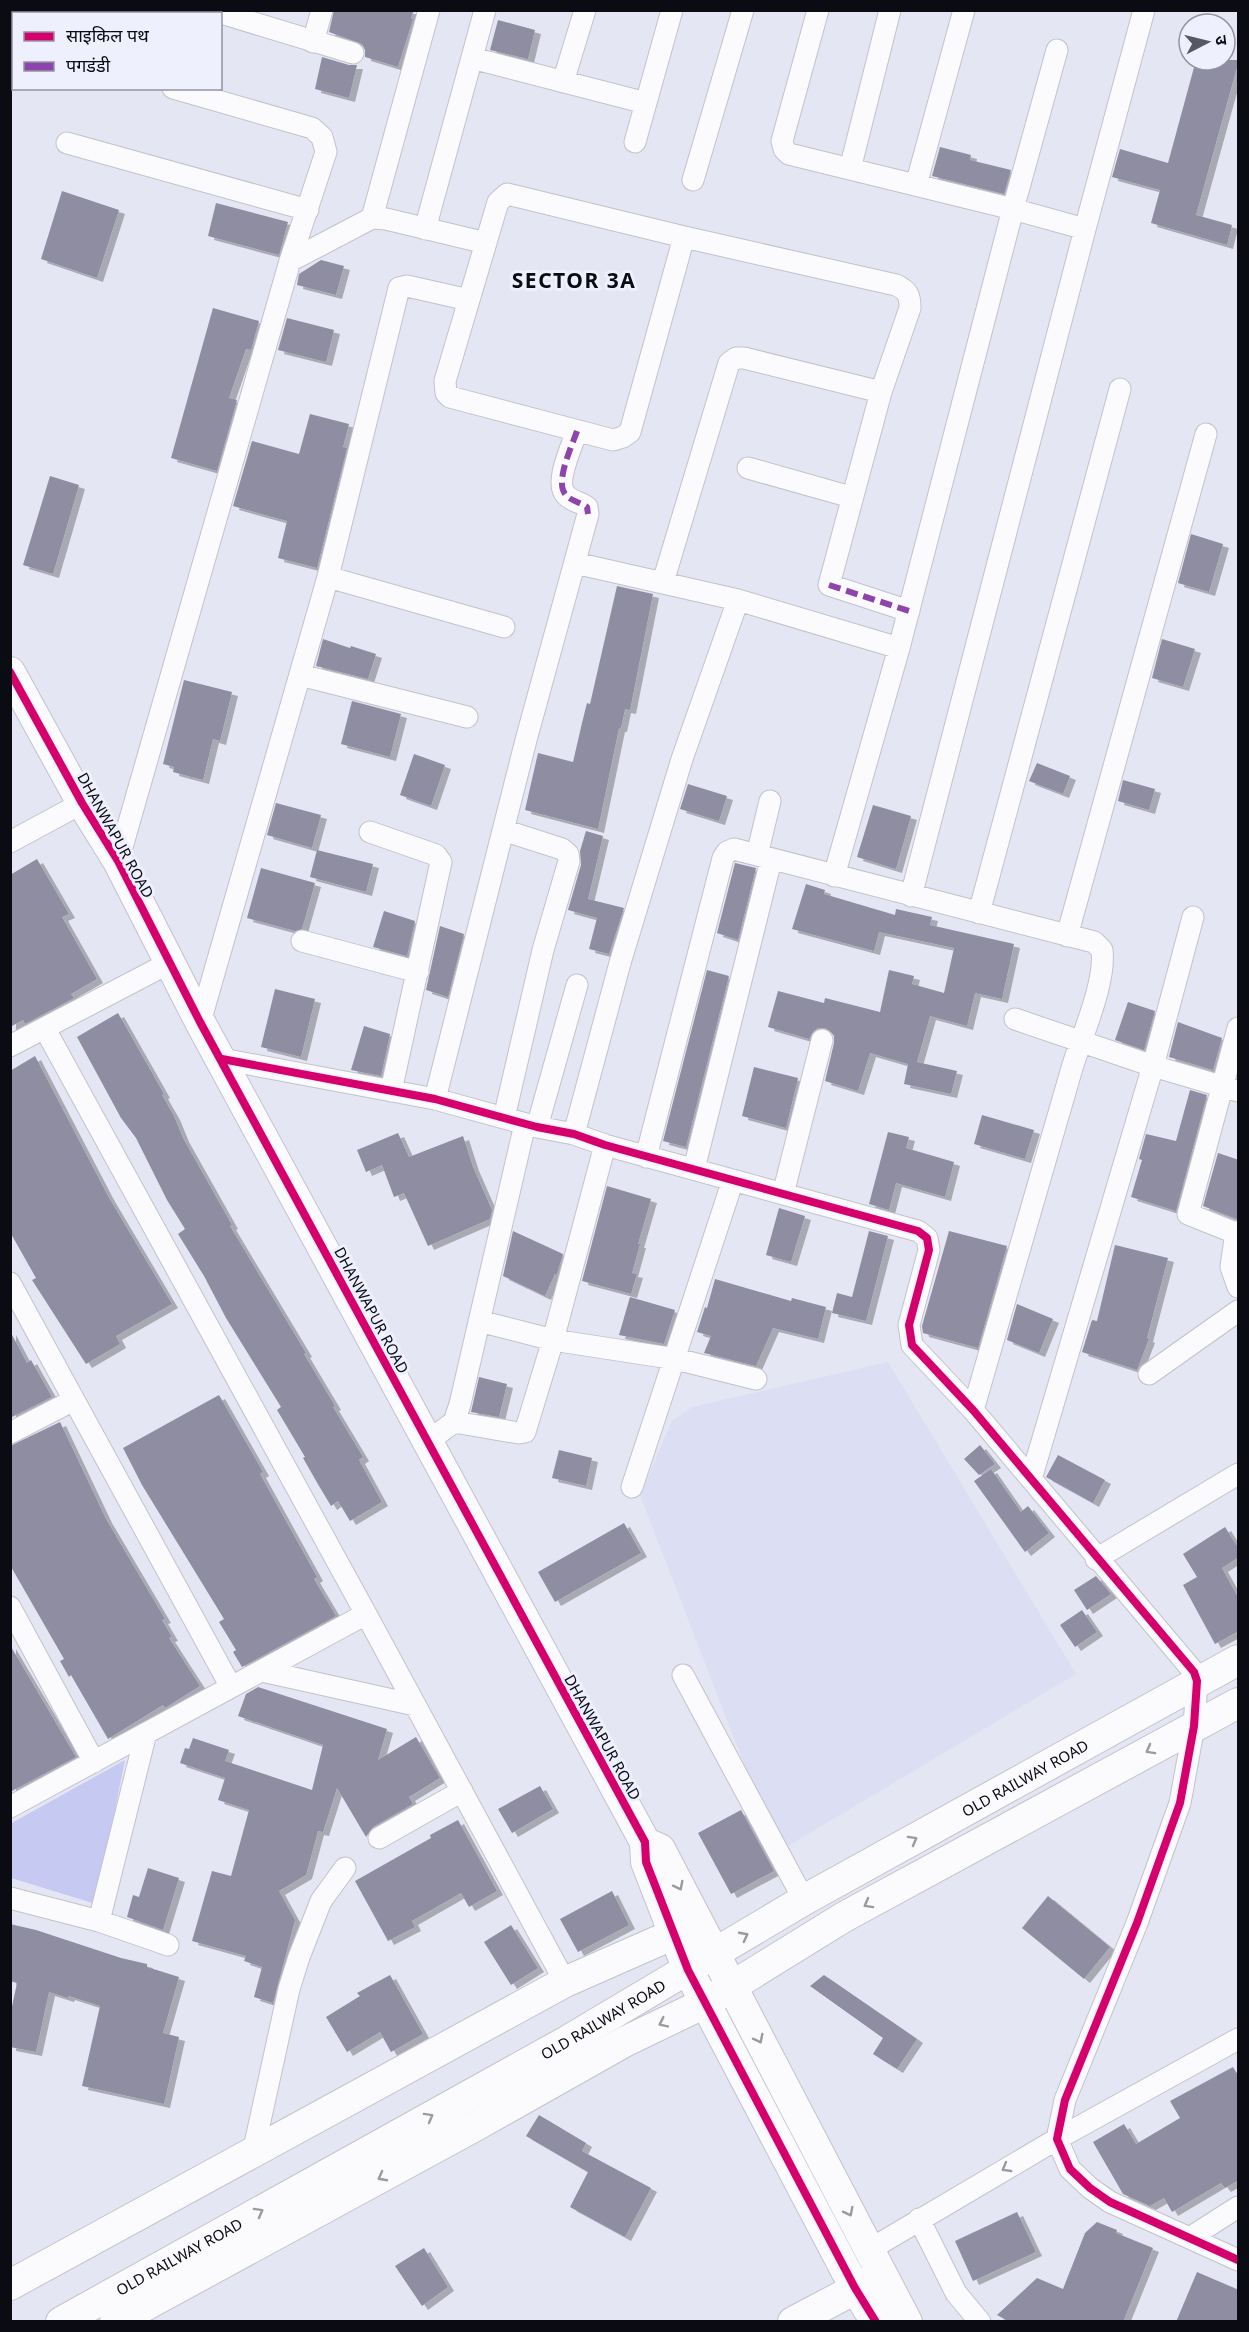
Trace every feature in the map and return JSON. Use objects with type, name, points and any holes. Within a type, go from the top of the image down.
[{"type":"street","points":[[211,10],[237,14],[313,42],[353,53]]},
{"type":"street","points":[[313,42],[322,10]]},
{"type":"street","points":[[372,218],[429,10]]},
{"type":"street","points":[[424,229],[485,10]]},
{"type":"street","points":[[564,82],[585,10]]},
{"type":"street","points":[[634,142],[672,10]]},
{"type":"street","points":[[693,180],[743,10]]},
{"type":"street","points":[[818,10],[782,141],[784,149],[789,154],[1013,209],[1084,229]]},
{"type":"street","points":[[850,169],[890,10]]},
{"type":"street","points":[[916,185],[964,10]]},
{"type":"street","points":[[911,896],[1084,229],[1144,10]]},
{"type":"street","points":[[834,876],[909,611],[1013,209],[1057,50]]},
{"type":"street","points":[[472,58],[646,103]]},
{"type":"street","points":[[118,861],[290,261],[326,152],[322,137],[312,128],[180,90]]},
{"type":"street","points":[[67,143],[308,210]]},
{"type":"street","points":[[684,237],[630,432],[623,437],[614,440],[577,431],[450,397],[446,393],[445,381],[498,202],[507,194],[896,285],[906,290],[910,296],[910,308],[881,392],[851,496],[829,585],[909,611]]},
{"type":"street","points":[[290,261],[372,218],[486,243]]},
{"type":"street","points":[[200,1022],[328,578],[399,288],[407,286],[469,300]]},
{"type":"street","points":[[663,582],[729,363],[736,358],[744,358],[881,392]]},
{"type":"street","points":[[979,913],[1120,390]]},
{"type":"street","points":[[435,1099],[503,830],[588,514],[587,507],[567,497],[562,490],[561,479],[577,431]]},
{"type":"street","points":[[1067,936],[1206,434]]},
{"type":"street","points":[[748,468],[851,496]]},
{"type":"street","points":[[575,563],[738,600],[899,648]]},
{"type":"street","points":[[328,578],[504,627]]},
{"type":"street","points":[[574,1134],[620,963],[682,759],[738,600]]},
{"type":"street","name":"DHANWAPUR ROAD","points":[[10,672],[82,803],[118,861],[200,1022],[645,1842],[646,1862],[688,1970],[855,2288],[876,2322]]},
{"type":"street","points":[[300,675],[467,717]]},
{"type":"street","points":[[694,1169],[764,857],[770,801]]},
{"type":"street","points":[[10,842],[82,803]]},
{"type":"street","points":[[503,830],[562,849],[568,854],[569,861],[543,950],[504,1118]]},
{"type":"street","points":[[369,832],[436,855],[441,862],[391,1091]]},
{"type":"street","points":[[646,1156],[723,858],[727,852],[735,849],[1094,942],[1102,950],[1104,963],[1101,978],[1080,1041],[973,1410]]},
{"type":"street","points":[[1031,1479],[1153,1066],[1193,917]]},
{"type":"street","points":[[302,941],[418,972]]},
{"type":"street","points":[[10,1046],[169,963]]},
{"type":"street","points":[[427,1442],[454,1422],[531,1125],[577,985]]},
{"type":"street","points":[[1015,1019],[1153,1066],[1231,1089]]},
{"type":"street","points":[[1239,1028],[1231,1089],[1188,1214],[1237,1233],[1231,1267],[1239,1287]]},
{"type":"street","points":[[45,1029],[462,1791],[576,1976],[610,2015]]},
{"type":"street","points":[[783,1194],[822,1040]]},
{"type":"street","points":[[222,1059],[435,1099],[574,1134],[605,1145],[918,1231],[927,1238],[929,1250],[927,1263],[909,1325],[912,1346],[973,1410],[1096,1559],[1194,1672],[1197,1681],[1194,1726],[1180,1803],[1137,1923],[1065,2100],[1057,2139],[1070,2169],[1090,2188],[1110,2202],[1239,2260]]},
{"type":"street","points":[[454,1422],[519,1433],[525,1432],[553,1340],[605,1145]]},
{"type":"street","points":[[632,1487],[733,1180]]},
{"type":"street","points":[[10,1283],[231,1687]]},
{"type":"street","points":[[1149,1374],[1239,1311]]},
{"type":"street","points":[[479,1320],[553,1340],[676,1359],[756,1379]]},
{"type":"street","points":[[10,1433],[74,1400]]},
{"type":"street","points":[[1096,1559],[1239,1474]]},
{"type":"street","points":[[10,1607],[94,1762]]},
{"type":"street","points":[[10,1807],[366,1614]]},
{"type":"street","name":"OLD RAILWAY ROAD","points":[[61,2322],[610,2015],[804,1900],[1239,1659]]},
{"type":"street","points":[[262,1671],[415,1705]]},
{"type":"street","points":[[683,1675],[804,1900]]},
{"type":"street","name":"OLD RAILWAY ROAD","points":[[115,2322],[626,2041],[705,2003],[844,1917],[1239,1703]]},
{"type":"street","points":[[99,1921],[146,1733]]},
{"type":"street","points":[[380,1838],[462,1791]]},
{"type":"street","name":"DHANWAPUR ROAD","points":[[645,1842],[660,1849],[907,2322]]},
{"type":"street","points":[[253,2153],[289,1989],[299,1957],[321,1901],[345,1869]]},
{"type":"street","points":[[10,1898],[99,1921],[168,1945]]},
{"type":"street","points":[[10,2285],[576,1976],[674,1934]]},
{"type":"street","points":[[793,2322],[855,2288],[875,2263],[919,2219],[1057,2139],[1239,2039]]},
{"type":"street","points":[[1191,2237],[1239,2208]]},
{"type":"street","points":[[919,2219],[956,2293],[980,2322]]},
{"type":"shaded area","points":[[888,1362],[1076,1674],[778,1852],[640,1495],[672,1421],[692,1407]]},
{"type":"shaded area","points":[[125,1760],[96,1904],[11,1878],[10,1824]]},
{"type":"building","points":[[334,10],[414,10],[398,67],[365,57],[362,44],[329,32]]},
{"type":"building","points":[[498,20],[535,30],[528,59],[490,50]]},
{"type":"building","points":[[322,57],[357,65],[349,98],[315,89]]},
{"type":"building","points":[[1193,72],[1236,72],[1196,215],[1232,225],[1227,245],[1151,223],[1160,190],[1112,177],[1120,149],[1168,163]]},
{"type":"building","points":[[940,147],[971,155],[970,160],[1011,170],[1004,194],[932,176]]},
{"type":"building","points":[[62,191],[119,210],[97,278],[41,259]]},
{"type":"building","points":[[216,203],[288,222],[279,255],[208,236]]},
{"type":"building","points":[[321,260],[344,266],[336,295],[297,285],[299,274]]},
{"type":"building","points":[[213,308],[259,321],[251,350],[246,349],[229,398],[237,400],[217,471],[171,458]]},
{"type":"building","points":[[287,318],[334,330],[326,362],[278,350]]},
{"type":"building","points":[[310,414],[349,424],[343,447],[347,448],[317,568],[278,558],[287,521],[233,506],[252,441],[299,454]]},
{"type":"building","points":[[50,476],[79,485],[53,574],[23,565]]},
{"type":"building","points":[[1191,534],[1223,544],[1209,592],[1178,583]]},
{"type":"building","points":[[617,586],[653,594],[630,710],[625,709],[621,728],[619,728],[598,829],[525,810],[538,753],[573,762],[587,703],[590,704]]},
{"type":"building","points":[[323,639],[376,654],[368,679],[316,666]]},
{"type":"building","points":[[1162,639],[1195,649],[1183,687],[1152,678]]},
{"type":"building","points":[[184,680],[232,692],[220,741],[213,739],[203,780],[173,772],[174,767],[163,764]]},
{"type":"building","points":[[352,701],[401,714],[390,757],[341,744]]},
{"type":"building","points":[[414,754],[445,765],[431,806],[400,795]]},
{"type":"building","points":[[1037,763],[1070,776],[1063,794],[1029,781]]},
{"type":"building","points":[[1123,780],[1155,789],[1149,810],[1118,801]]},
{"type":"building","points":[[688,784],[727,796],[719,821],[680,809]]},
{"type":"building","points":[[276,803],[321,815],[312,848],[267,835]]},
{"type":"building","points":[[873,805],[911,816],[896,869],[857,857]]},
{"type":"building","points":[[586,831],[603,836],[588,899],[624,908],[609,954],[589,949],[597,918],[568,910],[581,865],[580,851]]},
{"type":"building","points":[[317,850],[373,864],[366,892],[310,877]]},
{"type":"building","points":[[37,859],[69,914],[62,917],[97,979],[71,994],[74,998],[25,1024],[23,1020],[10,1027],[10,875]]},
{"type":"building","points":[[735,863],[756,868],[738,940],[717,933]]},
{"type":"building","points":[[261,868],[315,883],[302,929],[295,931],[247,918]]},
{"type":"building","points":[[806,884],[825,890],[824,894],[895,915],[896,909],[932,917],[930,925],[1014,944],[1002,999],[975,993],[967,1026],[930,1016],[917,1062],[957,1071],[951,1094],[904,1084],[908,1064],[870,1053],[858,1091],[825,1081],[834,1043],[834,1036],[830,1031],[818,1028],[809,1039],[768,1027],[778,991],[824,1003],[825,998],[880,1012],[889,970],[914,976],[912,984],[944,993],[954,948],[879,932],[874,951],[792,929]]},
{"type":"building","points":[[384,911],[415,921],[407,956],[373,947]]},
{"type":"building","points":[[440,926],[464,934],[448,997],[426,990]]},
{"type":"building","points":[[707,970],[729,976],[686,1147],[663,1141]]},
{"type":"building","points":[[275,989],[315,999],[301,1057],[261,1047]]},
{"type":"building","points":[[1128,1002],[1155,1011],[1144,1050],[1115,1040]]},
{"type":"building","points":[[118,1013],[164,1094],[162,1095],[183,1138],[232,1225],[230,1226],[306,1353],[304,1354],[335,1406],[333,1407],[363,1457],[359,1460],[382,1502],[350,1521],[338,1501],[331,1506],[303,1458],[305,1457],[277,1410],[281,1407],[178,1234],[185,1229],[167,1200],[136,1138],[121,1118],[77,1037]]},
{"type":"building","points":[[1178,1022],[1222,1038],[1213,1070],[1169,1057]]},
{"type":"building","points":[[364,1026],[390,1034],[381,1076],[351,1070]]},
{"type":"building","points":[[35,1056],[108,1196],[172,1304],[116,1336],[120,1344],[86,1364],[32,1280],[36,1278],[10,1232],[10,1071]]},
{"type":"building","points":[[754,1067],[798,1078],[786,1128],[742,1116]]},
{"type":"building","points":[[1190,1090],[1207,1095],[1176,1211],[1131,1197],[1142,1160],[1139,1159],[1146,1134],[1176,1141]]},
{"type":"building","points":[[982,1115],[1034,1130],[1025,1159],[974,1144]]},
{"type":"building","points":[[888,1132],[909,1137],[906,1148],[954,1162],[945,1197],[896,1183],[889,1210],[869,1204]]},
{"type":"building","points":[[398,1133],[409,1157],[463,1136],[473,1167],[492,1210],[490,1219],[428,1246],[404,1193],[394,1197],[382,1165],[366,1172],[357,1150]]},
{"type":"building","points":[[1218,1153],[1239,1160],[1239,1220],[1203,1206]]},
{"type":"building","points":[[607,1186],[651,1199],[638,1244],[640,1244],[632,1273],[637,1274],[631,1294],[582,1281]]},
{"type":"building","points":[[779,1208],[805,1216],[791,1262],[766,1255]]},
{"type":"building","points":[[513,1231],[563,1254],[557,1274],[545,1296],[503,1276]]},
{"type":"building","points":[[869,1231],[888,1236],[866,1321],[832,1313],[837,1293],[852,1297]]},
{"type":"building","points":[[949,1231],[1007,1246],[978,1348],[923,1333],[922,1326]]},
{"type":"building","points":[[1115,1245],[1168,1258],[1147,1338],[1149,1339],[1137,1370],[1082,1352],[1092,1320],[1097,1321]]},
{"type":"building","points":[[715,1279],[791,1301],[792,1298],[826,1307],[818,1339],[773,1328],[756,1366],[704,1353],[711,1336],[697,1332]]},
{"type":"building","points":[[630,1297],[675,1310],[664,1344],[619,1335]]},
{"type":"building","points":[[1017,1304],[1053,1319],[1039,1353],[1007,1340]]},
{"type":"building","points":[[10,1331],[27,1363],[31,1360],[52,1397],[10,1418]]},
{"type":"building","points":[[479,1377],[507,1384],[499,1417],[471,1412]]},
{"type":"building","points":[[219,1395],[263,1472],[260,1474],[317,1577],[314,1579],[336,1616],[242,1667],[233,1652],[236,1650],[219,1622],[224,1619],[142,1485],[123,1448]]},
{"type":"building","points":[[60,1422],[106,1519],[165,1619],[162,1620],[172,1637],[169,1638],[200,1686],[165,1708],[163,1705],[108,1739],[71,1675],[69,1677],[60,1661],[64,1659],[10,1565],[10,1446]]},
{"type":"building","points":[[980,1445],[995,1464],[979,1475],[964,1459]]},
{"type":"building","points":[[559,1450],[592,1458],[586,1486],[552,1478]]},
{"type":"building","points":[[1058,1455],[1105,1480],[1093,1503],[1046,1477]]},
{"type":"building","points":[[991,1469],[1021,1512],[1028,1506],[1049,1533],[1025,1552],[974,1481]]},
{"type":"building","points":[[624,1523],[641,1553],[555,1602],[538,1572]]},
{"type":"building","points":[[1225,1527],[1239,1549],[1239,1557],[1222,1568],[1239,1599],[1239,1631],[1215,1644],[1183,1585],[1197,1577],[1183,1554]]},
{"type":"building","points":[[1096,1576],[1111,1594],[1087,1610],[1074,1590]]},
{"type":"building","points":[[1082,1610],[1097,1632],[1075,1647],[1060,1625]]},
{"type":"building","points":[[10,1645],[76,1757],[10,1792]]},
{"type":"building","points":[[258,1687],[387,1729],[378,1760],[416,1737],[440,1778],[409,1797],[413,1804],[373,1827],[366,1837],[337,1788],[323,1832],[318,1831],[306,1875],[279,1891],[295,1920],[273,2003],[254,1997],[262,1967],[244,1961],[246,1956],[192,1941],[212,1871],[231,1876],[249,1810],[218,1800],[225,1778],[180,1763],[185,1748],[189,1749],[193,1738],[229,1750],[225,1761],[312,1790],[323,1745],[238,1716],[246,1694]]},
{"type":"building","points":[[540,1786],[553,1809],[512,1833],[498,1809]]},
{"type":"building","points":[[741,1810],[774,1871],[731,1894],[698,1833]]},
{"type":"building","points":[[458,1820],[497,1891],[469,1907],[461,1893],[412,1921],[415,1927],[388,1941],[355,1881]]},
{"type":"building","points":[[148,1868],[179,1878],[163,1930],[127,1917],[133,1895],[139,1897]]},
{"type":"building","points":[[612,1891],[629,1925],[578,1952],[560,1919]]},
{"type":"building","points":[[1048,1896],[1110,1947],[1084,1979],[1022,1928]]},
{"type":"building","points":[[10,1924],[147,1964],[147,1967],[179,1977],[163,2033],[179,2037],[164,2104],[82,2086],[100,2006],[49,1992],[36,2052],[10,2047],[10,2016],[17,1983],[10,1981]]},
{"type":"building","points":[[511,1925],[538,1968],[511,1985],[484,1942]]},
{"type":"building","points":[[390,1975],[423,2034],[391,2052],[380,2032],[347,2052],[326,2017],[360,1996],[357,1993]]},
{"type":"building","points":[[824,1975],[917,2039],[897,2069],[873,2054],[883,2038],[810,1986]]},
{"type":"building","points":[[1233,2067],[1239,2077],[1239,2180],[1225,2188],[1221,2183],[1172,2212],[1164,2198],[1150,2206],[1123,2194],[1093,2142],[1124,2124],[1136,2144],[1180,2118],[1170,2101]]},
{"type":"building","points":[[539,2115],[586,2143],[582,2151],[651,2188],[625,2237],[570,2207],[588,2172],[526,2136]]},
{"type":"building","points":[[1017,2212],[1036,2252],[973,2281],[955,2241]]},
{"type":"building","points":[[1097,2222],[1117,2230],[1116,2233],[1153,2248],[1123,2322],[1010,2322],[997,2315],[1037,2278],[1063,2289],[1085,2233]]},
{"type":"building","points":[[424,2248],[448,2287],[422,2306],[395,2266]]},
{"type":"building","points":[[1197,2272],[1239,2290],[1239,2322],[1176,2322]]},
{"type":"marked path","points":[[577,431],[565,464],[562,482],[566,495],[587,507],[588,514]]},
{"type":"marked path","points":[[829,585],[909,611]]},
{"type":"cycle path","points":[[10,672],[82,803],[118,861],[200,1022],[645,1842],[646,1862],[688,1970],[855,2288],[876,2322]]},
{"type":"cycle path","points":[[222,1059],[435,1099],[537,1127],[574,1134],[605,1145],[918,1231],[927,1238],[929,1250],[909,1325],[912,1345],[973,1410],[1194,1672],[1197,1681],[1194,1726],[1180,1803],[1137,1923],[1065,2100],[1057,2139],[1070,2169],[1090,2188],[1110,2202],[1238,2260]]},
{"type":"district","name":"SECTOR 3A","points":[[574,280]]}]
